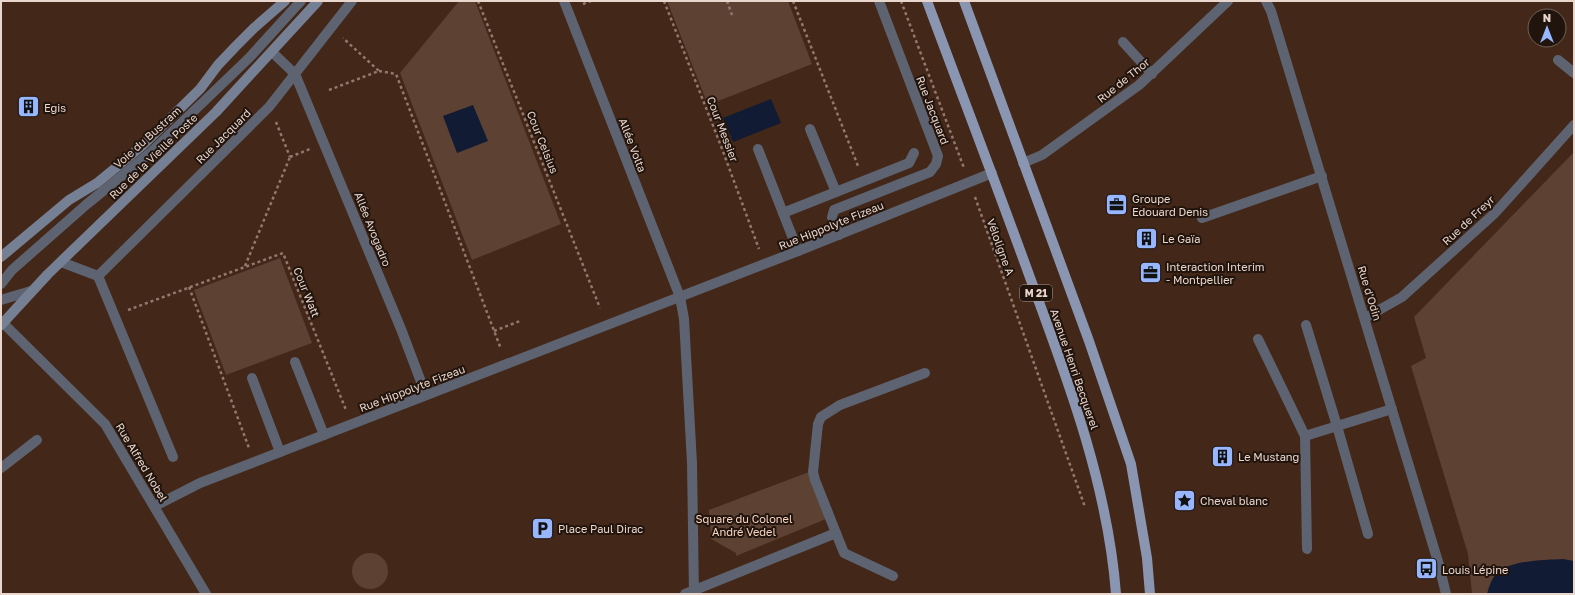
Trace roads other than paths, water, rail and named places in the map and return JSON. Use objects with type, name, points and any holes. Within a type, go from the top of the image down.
[{"type":"main road","name":"Rue de la Vieille Poste","points":[[1,258],[69,200],[97,183],[142,146],[200,89],[218,65],[236,46],[285,1]]},
{"type":"main road","name":"Rue de la Vieille Poste","points":[[2,324],[31,291],[216,112],[318,1]]},
{"type":"main road","name":"Avenue Henri Becquerel","points":[[927,1],[1055,346],[1095,467],[1114,562],[1116,594]]},
{"type":"main road","name":"Avenue Henri Becquerel","points":[[964,1],[1132,464],[1147,558],[1150,594]]},
{"type":"street","name":"Voie du Bustram","points":[[1,284],[12,270],[86,204],[150,153],[249,58],[301,1]]},
{"type":"street","name":"Rue Jacquard","points":[[98,276],[269,107],[352,1]]},
{"type":"street","name":"Allée Volta","points":[[564,1],[680,297]]},
{"type":"street","name":"Rue Jacquard","points":[[838,235],[832,217],[834,210],[930,172],[936,164],[938,156],[878,1]]},
{"type":"street","name":"Rue de Thor","points":[[1023,163],[1042,155],[1139,85],[1228,1]]},
{"type":"street","name":"Rue d'Odin","points":[[1266,1],[1271,11],[1322,176],[1439,565],[1446,594]]},
{"type":"street","points":[[1123,42],[1152,74]]},
{"type":"street","points":[[272,52],[295,74]]},
{"type":"street","points":[[1558,60],[1574,73]]},
{"type":"street","name":"Allée Avogadro","points":[[295,74],[401,329],[426,395]]},
{"type":"street","name":"Rue de Freyr","points":[[1365,318],[1402,297],[1495,213],[1574,125]]},
{"type":"street","points":[[810,129],[836,192]]},
{"type":"street","points":[[758,149],[798,251]]},
{"type":"street","points":[[783,213],[909,163],[914,153]]},
{"type":"street","name":"Rue Hippolyte Fizeau","points":[[155,506],[200,483],[765,264],[992,173]]},
{"type":"street","points":[[1202,218],[1322,176]]},
{"type":"street","points":[[61,262],[98,276],[173,457]]},
{"type":"street","points":[[1,300],[31,291]]},
{"type":"street","points":[[680,297],[684,318],[692,463],[691,593],[836,533]]},
{"type":"street","name":"Rue Alfred Nobel","points":[[2,324],[105,424],[206,594]]},
{"type":"street","points":[[1306,326],[1338,426],[1368,534]]},
{"type":"street","points":[[1258,339],[1305,436],[1307,549]]},
{"type":"street","points":[[295,362],[324,435]]},
{"type":"street","points":[[893,576],[844,553],[819,492],[813,472],[818,424],[821,417],[840,405],[925,373]]},
{"type":"street","points":[[252,378],[280,452]]},
{"type":"street","points":[[1305,436],[1392,409]]},
{"type":"street","points":[[1,468],[36,440]]},
{"type":"water","points":[[771,99],[781,123],[733,142],[723,118]]},
{"type":"water","points":[[473,105],[488,141],[457,153],[443,116]]},
{"type":"water","points":[[1563,559],[1574,561],[1574,594],[1487,594],[1491,581],[1502,569],[1518,563],[1537,560]]},
{"type":"place","name":"Egis","points":[[28,107]]},
{"type":"place","name":"Groupe Edouard Denis","points":[[1116,204]]},
{"type":"place","name":"Le Gaïa","points":[[1146,238]]},
{"type":"place","name":"Interaction Interim - Montpellier","points":[[1151,272]]},
{"type":"place","name":"Le Mustang","points":[[1223,456]]},
{"type":"place","name":"Cheval blanc","points":[[1184,500]]},
{"type":"place","name":"Place Paul Dirac","points":[[543,528]]},
{"type":"place","name":"Louis Lépine","points":[[1427,569]]},
{"type":"park label","name":"Square du Colonel André Vedel","points":[[744,524]]}]
